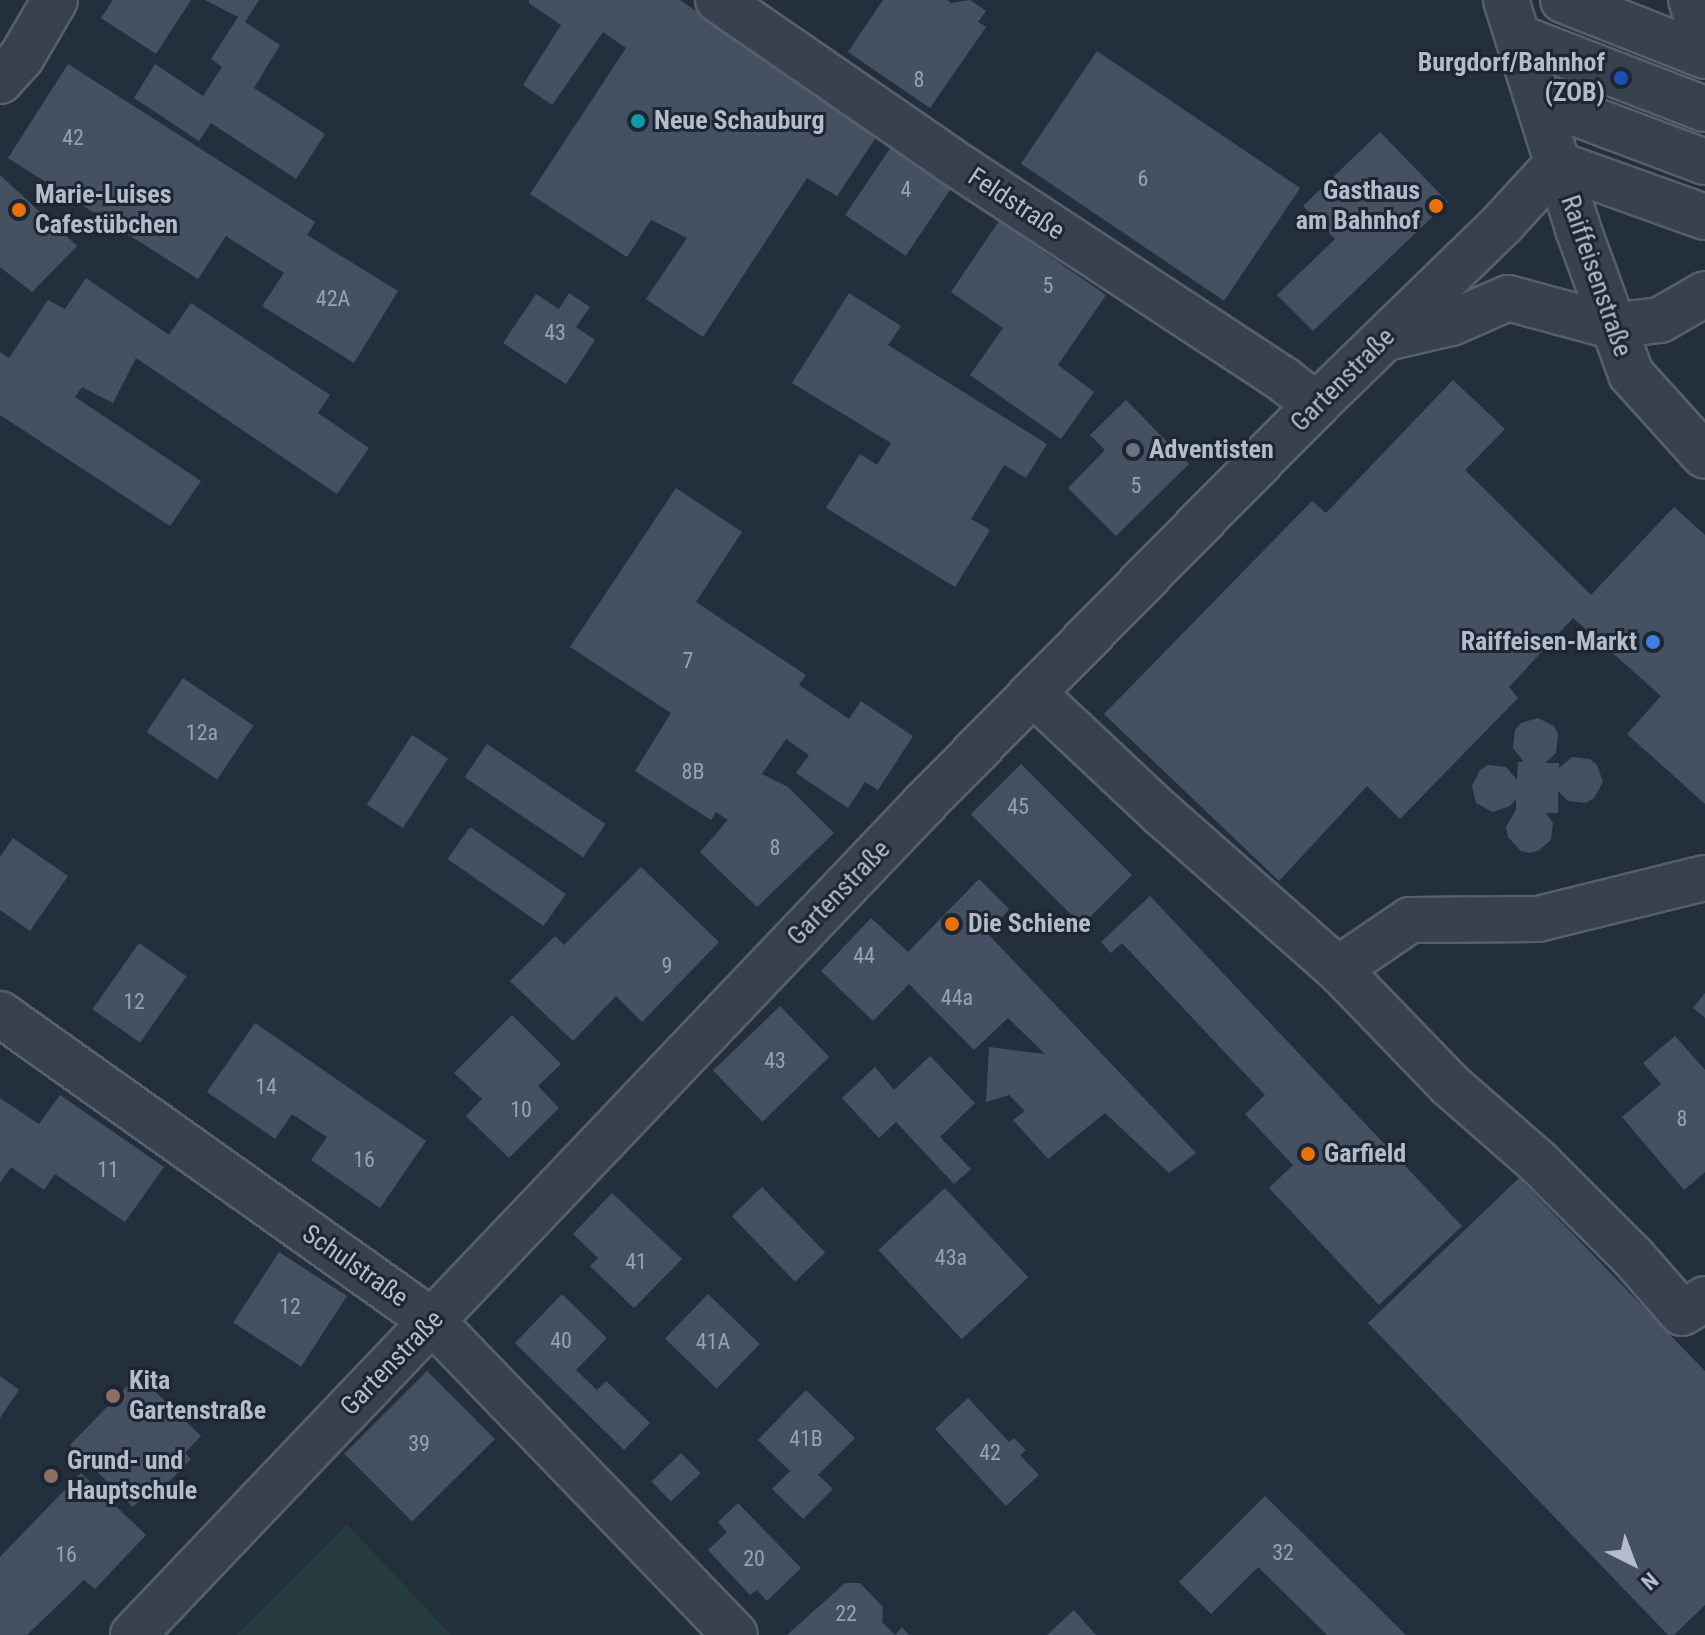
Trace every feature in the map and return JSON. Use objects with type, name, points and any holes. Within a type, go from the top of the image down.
[{"type":"street","points":[[0,81],[21,58],[55,0]]},
{"type":"street","name":"Feldstraße","points":[[718,0],[951,161],[1284,380],[1316,405]]},
{"type":"street","points":[[1563,0],[1705,56]]},
{"type":"street","points":[[1691,0],[1705,43]]},
{"type":"street","points":[[1512,18],[1705,109]]},
{"type":"street","name":"Raiffeisenstraße","points":[[1512,18],[1611,326],[1631,374],[1705,456]]},
{"type":"street","points":[[1540,100],[1705,162]]},
{"type":"street","points":[[1557,164],[1705,217]]},
{"type":"street","name":"Gartenstraße","points":[[133,1635],[1033,693],[1316,405],[1493,233],[1557,164]]},
{"type":"street","points":[[1386,338],[1451,323],[1508,298],[1611,326],[1660,320],[1705,294]]},
{"type":"street","points":[[1033,693],[1141,795],[1338,969],[1450,1085],[1538,1162],[1682,1313],[1705,1299]]},
{"type":"street","points":[[1338,969],[1410,920],[1538,919],[1705,878]]},
{"type":"street","name":"Schulstraße","points":[[0,1014],[432,1321],[735,1635]]},
{"type":"green space","points":[[347,1524],[451,1635],[236,1635]]},
{"type":"building","points":[[113,0],[191,0],[156,54],[101,18]]},
{"type":"building","points":[[205,0],[259,0],[245,22],[280,45],[254,88],[325,134],[296,179],[211,123],[199,141],[134,98],[155,64],[203,96],[222,67],[211,59],[238,17]]},
{"type":"building","points":[[529,0],[680,0],[877,136],[837,196],[807,178],[703,337],[646,299],[687,238],[651,220],[627,257],[530,194],[626,48],[603,32],[552,105],[523,85],[561,25]]},
{"type":"building","points":[[883,0],[947,0],[951,3],[970,0],[986,11],[978,22],[986,27],[930,108],[848,52]]},
{"type":"building","points":[[1097,51],[1300,188],[1224,301],[1021,164]]},
{"type":"building","points":[[68,64],[315,222],[307,235],[398,291],[354,363],[262,306],[284,273],[226,236],[198,279],[8,158]]},
{"type":"building","points":[[1380,132],[1448,202],[1313,331],[1277,295],[1335,239],[1303,206]]},
{"type":"building","points":[[891,147],[952,188],[906,256],[845,215]]},
{"type":"building","name":"Marie-Luises Cafestübchen","points":[[0,175],[77,246],[32,292],[0,267]]},
{"type":"building","points":[[999,221],[1106,295],[1058,365],[1094,392],[1061,439],[970,375],[1003,328],[951,292]]},
{"type":"building","points":[[86,278],[169,335],[191,303],[330,395],[318,413],[369,448],[337,494],[136,358],[113,403],[82,387],[75,397],[201,481],[170,526],[0,415],[0,352],[9,358],[48,300],[65,309]]},
{"type":"building","points":[[569,293],[590,307],[576,327],[595,340],[566,384],[503,343],[536,294],[559,309]]},
{"type":"building","points":[[849,293],[901,326],[888,345],[1047,444],[1026,478],[1004,465],[971,519],[990,530],[955,587],[826,508],[860,454],[877,465],[891,443],[792,383]]},
{"type":"building","points":[[1453,380],[1505,429],[1465,470],[1591,595],[1674,507],[1705,535],[1705,804],[1627,734],[1661,696],[1573,618],[1509,687],[1518,698],[1400,819],[1367,786],[1279,881],[1104,714],[1312,501],[1326,513]]},
{"type":"building","points":[[1126,400],[1189,464],[1116,536],[1068,488],[1105,450],[1090,435]]},
{"type":"building","points":[[676,488],[742,532],[696,602],[806,675],[799,685],[849,719],[861,701],[913,736],[878,790],[865,782],[848,808],[796,773],[809,755],[786,739],[762,774],[788,787],[834,833],[757,907],[700,852],[728,820],[716,812],[711,820],[635,771],[671,713],[570,647]]},
{"type":"building","points":[[183,678],[253,726],[217,779],[147,732]]},
{"type":"building","points":[[1538,718],[1554,726],[1558,734],[1556,753],[1545,763],[1559,763],[1559,768],[1572,757],[1590,759],[1597,765],[1603,782],[1594,798],[1586,803],[1568,801],[1558,791],[1558,813],[1546,813],[1553,823],[1551,840],[1538,851],[1529,853],[1521,851],[1508,837],[1506,827],[1516,810],[1516,799],[1510,806],[1493,812],[1476,803],[1472,786],[1480,770],[1488,765],[1506,767],[1517,780],[1518,762],[1524,762],[1513,748],[1515,730],[1521,723]]},
{"type":"building","points":[[412,735],[448,758],[403,828],[367,805]]},
{"type":"building","points":[[487,744],[606,824],[583,857],[465,777]]},
{"type":"building","points":[[1021,764],[1132,875],[1082,925],[971,814]]},
{"type":"building","points":[[470,827],[566,894],[543,926],[448,859]]},
{"type":"building","points":[[13,838],[68,876],[30,931],[0,910],[0,857]]},
{"type":"building","points":[[641,867],[719,942],[642,1022],[616,996],[573,1041],[510,981],[555,936],[564,945]]},
{"type":"building","points":[[979,879],[1009,909],[988,934],[1196,1153],[1169,1173],[1105,1113],[1048,1159],[1013,1120],[1025,1111],[1009,1095],[986,1102],[989,1047],[1045,1054],[1008,1018],[974,1050],[909,984],[873,1021],[821,971],[871,918],[908,952]]},
{"type":"building","points":[[1150,896],[1462,1226],[1379,1305],[1269,1188],[1293,1165],[1245,1114],[1265,1095],[1122,943],[1111,953],[1101,942]]},
{"type":"building","points":[[139,943],[187,976],[140,1043],[93,1009]]},
{"type":"building","points":[[1705,993],[1705,1018],[1693,1008]]},
{"type":"building","points":[[780,1006],[829,1057],[762,1122],[713,1071]]},
{"type":"building","points":[[512,1015],[561,1064],[538,1086],[559,1108],[509,1158],[466,1116],[482,1099],[454,1073]]},
{"type":"building","points":[[255,1023],[426,1141],[380,1208],[311,1160],[327,1137],[292,1114],[275,1139],[207,1092]]},
{"type":"building","points":[[1675,1036],[1705,1070],[1705,1172],[1684,1190],[1622,1117],[1661,1084],[1643,1063]]},
{"type":"building","points":[[930,1056],[975,1103],[940,1137],[971,1169],[954,1184],[896,1122],[879,1138],[842,1098],[875,1067],[894,1090]]},
{"type":"building","points":[[60,1095],[164,1167],[125,1222],[55,1174],[44,1190],[11,1167],[0,1183],[0,1098],[39,1124]]},
{"type":"building","points":[[1519,1178],[1705,1371],[1705,1605],[1674,1635],[1668,1635],[1368,1323]]},
{"type":"building","points":[[762,1187],[825,1252],[795,1282],[732,1216]]},
{"type":"building","points":[[945,1188],[1028,1277],[962,1339],[878,1250]]},
{"type":"building","points":[[612,1193],[682,1259],[634,1308],[590,1266],[598,1258],[573,1234]]},
{"type":"building","points":[[279,1252],[347,1296],[301,1367],[233,1322]]},
{"type":"building","points":[[562,1294],[607,1338],[576,1370],[597,1390],[606,1381],[650,1423],[624,1450],[515,1343]]},
{"type":"building","points":[[708,1294],[760,1344],[717,1389],[665,1339]]},
{"type":"building","points":[[427,1371],[495,1439],[412,1522],[344,1454]]},
{"type":"building","points":[[138,1375],[201,1436],[185,1453],[191,1459],[155,1496],[149,1490],[133,1507],[70,1445]]},
{"type":"building","points":[[0,1376],[19,1390],[0,1418]]},
{"type":"building","points":[[806,1390],[855,1438],[818,1475],[833,1489],[803,1519],[772,1489],[790,1471],[758,1440]]},
{"type":"building","points":[[968,1398],[1009,1442],[1014,1438],[1026,1450],[1020,1455],[1039,1475],[1006,1506],[935,1429]]},
{"type":"building","points":[[681,1453],[700,1473],[671,1502],[652,1481]]},
{"type":"building","points":[[81,1473],[146,1535],[95,1589],[84,1580],[27,1635],[0,1635],[0,1557]]},
{"type":"building","points":[[1265,1496],[1406,1635],[1327,1635],[1258,1567],[1211,1614],[1179,1582]]},
{"type":"building","points":[[738,1503],[801,1568],[767,1601],[757,1590],[750,1595],[708,1550],[727,1532],[718,1522]]},
{"type":"building","points":[[845,1583],[860,1583],[883,1607],[882,1622],[895,1635],[787,1635]]},
{"type":"building","points":[[1074,1610],[1096,1635],[1047,1635]]},
{"type":"building","points":[[902,1627],[909,1635],[895,1635]]},
{"type":"place","name":"Burgdorf/Bahnhof (ZOB)","points":[[1621,78]]},
{"type":"place","name":"Neue Schauburg","points":[[638,121]]},
{"type":"place","name":"Gasthaus am Bahnhof","points":[[1436,206]]},
{"type":"place","name":"Marie-Luises Cafestübchen","points":[[19,210]]},
{"type":"place","name":"Adventisten","points":[[1133,450]]},
{"type":"place","name":"Raiffeisen-Markt","points":[[1653,642]]},
{"type":"place","name":"Die Schiene","points":[[952,924]]},
{"type":"place","name":"Garfield","points":[[1308,1154]]},
{"type":"place","name":"Kita Gartenstraße","points":[[113,1396]]},
{"type":"place","name":"Grund- und Hauptschule","points":[[51,1476]]}]
